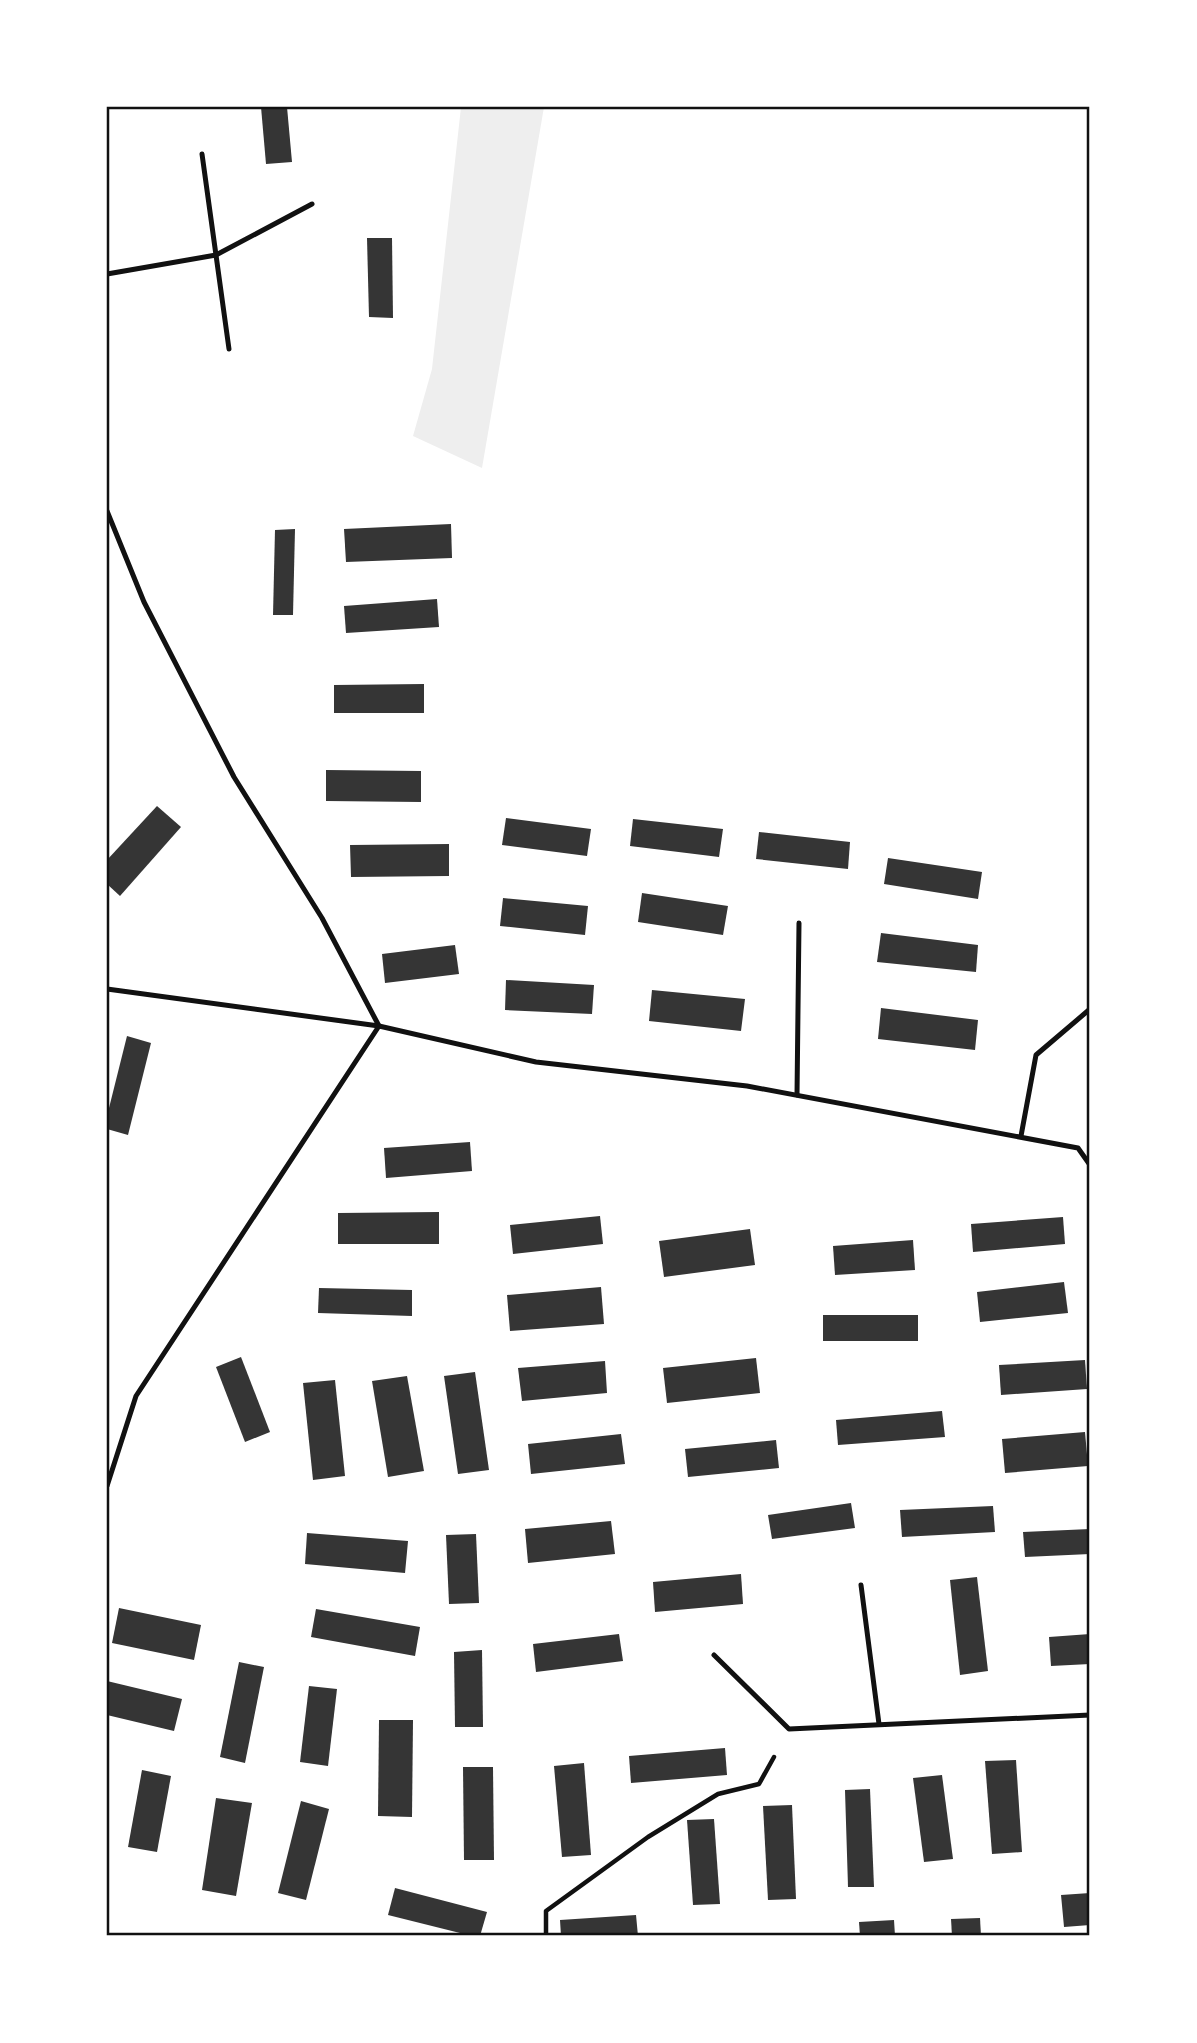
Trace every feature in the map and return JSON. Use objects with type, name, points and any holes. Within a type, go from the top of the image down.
[{"type":"lane","points":[[202,154],[229,349]]},
{"type":"lane","points":[[107,274],[216,255],[312,204]]},
{"type":"lane","points":[[107,511],[144,602],[234,778],[322,918],[379,1026]]},
{"type":"lane","points":[[797,1095],[799,923]]},
{"type":"lane","points":[[107,989],[379,1026],[536,1062],[747,1086],[1079,1148],[1090,1165]]},
{"type":"lane","points":[[1021,1136],[1036,1055],[1090,1009]]},
{"type":"lane","points":[[107,1486],[136,1396],[379,1026]]},
{"type":"lane","points":[[861,1585],[879,1724]]},
{"type":"lane","points":[[714,1655],[789,1729],[1090,1715]]},
{"type":"path","points":[[546,1936],[546,1911],[648,1837],[718,1794],[760,1784],[789,1729]]},
{"type":"shaded area","points":[[461,107],[544,107],[482,468],[413,436],[432,369]]},
{"type":"building","points":[[261,107],[287,107],[292,162],[266,164]]},
{"type":"building","points":[[367,238],[392,238],[393,318],[369,317]]},
{"type":"building","points":[[451,524],[452,558],[346,562],[344,529]]},
{"type":"building","points":[[295,529],[293,615],[273,615],[275,530]]},
{"type":"building","points":[[437,599],[439,627],[346,633],[344,606]]},
{"type":"building","points":[[424,684],[424,713],[334,713],[334,685]]},
{"type":"building","points":[[326,770],[421,771],[421,802],[326,801]]},
{"type":"building","points":[[157,806],[181,827],[120,896],[107,884],[107,860]]},
{"type":"building","points":[[506,818],[591,829],[587,856],[502,845]]},
{"type":"building","points":[[633,819],[723,829],[719,857],[630,846]]},
{"type":"building","points":[[759,832],[850,842],[848,869],[756,859]]},
{"type":"building","points":[[449,844],[449,876],[351,877],[350,845]]},
{"type":"building","points":[[888,858],[982,872],[978,899],[884,884]]},
{"type":"building","points":[[642,893],[728,906],[723,935],[638,922]]},
{"type":"building","points":[[503,898],[588,906],[585,935],[500,926]]},
{"type":"building","points":[[881,933],[978,945],[976,972],[877,962]]},
{"type":"building","points":[[455,945],[459,974],[385,983],[382,954]]},
{"type":"building","points":[[506,980],[594,985],[592,1014],[505,1010]]},
{"type":"building","points":[[652,990],[745,999],[741,1031],[649,1021]]},
{"type":"building","points":[[881,1008],[978,1020],[975,1050],[878,1039]]},
{"type":"building","points":[[127,1036],[151,1043],[128,1135],[107,1129],[107,1116]]},
{"type":"building","points":[[470,1142],[472,1171],[386,1178],[384,1148]]},
{"type":"building","points":[[439,1212],[439,1244],[338,1244],[338,1213]]},
{"type":"building","points":[[600,1216],[603,1244],[513,1254],[510,1225]]},
{"type":"building","points":[[1063,1217],[1065,1244],[973,1252],[971,1224]]},
{"type":"building","points":[[750,1229],[755,1265],[664,1277],[659,1241]]},
{"type":"building","points":[[913,1240],[915,1270],[835,1275],[833,1246]]},
{"type":"building","points":[[1064,1282],[1068,1313],[980,1322],[977,1292]]},
{"type":"building","points":[[601,1287],[604,1324],[510,1331],[507,1295]]},
{"type":"building","points":[[319,1288],[412,1290],[412,1316],[318,1313]]},
{"type":"building","points":[[823,1315],[918,1315],[918,1341],[823,1341]]},
{"type":"building","points":[[241,1357],[270,1432],[245,1442],[216,1367]]},
{"type":"building","points":[[756,1358],[760,1393],[667,1403],[663,1368]]},
{"type":"building","points":[[1085,1360],[1087,1389],[1001,1395],[999,1365]]},
{"type":"building","points":[[605,1361],[607,1393],[522,1401],[518,1368]]},
{"type":"building","points":[[475,1372],[489,1470],[458,1474],[444,1376]]},
{"type":"building","points":[[407,1376],[424,1471],[388,1477],[372,1381]]},
{"type":"building","points":[[335,1380],[345,1476],[313,1480],[303,1383]]},
{"type":"building","points":[[942,1411],[945,1437],[838,1445],[836,1420]]},
{"type":"building","points":[[1085,1432],[1088,1466],[1005,1473],[1002,1439]]},
{"type":"building","points":[[621,1434],[625,1464],[531,1474],[528,1444]]},
{"type":"building","points":[[776,1440],[779,1468],[688,1477],[685,1449]]},
{"type":"building","points":[[851,1503],[855,1528],[772,1539],[768,1515]]},
{"type":"building","points":[[993,1506],[995,1532],[902,1537],[900,1510]]},
{"type":"building","points":[[611,1521],[615,1554],[528,1563],[525,1529]]},
{"type":"building","points":[[1090,1529],[1090,1554],[1025,1557],[1023,1532]]},
{"type":"building","points":[[307,1533],[408,1541],[405,1573],[305,1564]]},
{"type":"building","points":[[476,1534],[479,1603],[449,1604],[446,1535]]},
{"type":"building","points":[[741,1574],[743,1604],[655,1612],[653,1582]]},
{"type":"building","points":[[977,1577],[988,1671],[960,1675],[950,1580]]},
{"type":"building","points":[[119,1608],[201,1625],[194,1660],[112,1643]]},
{"type":"building","points":[[316,1609],[420,1627],[415,1656],[311,1637]]},
{"type":"building","points":[[619,1634],[623,1661],[536,1672],[533,1644]]},
{"type":"building","points":[[1090,1634],[1090,1664],[1051,1666],[1049,1637]]},
{"type":"building","points":[[482,1650],[483,1727],[455,1727],[454,1652]]},
{"type":"building","points":[[239,1662],[264,1667],[245,1763],[220,1757]]},
{"type":"building","points":[[107,1681],[182,1699],[174,1731],[107,1715]]},
{"type":"building","points":[[309,1686],[337,1689],[328,1766],[300,1762]]},
{"type":"building","points":[[379,1720],[413,1720],[412,1817],[378,1816]]},
{"type":"building","points":[[725,1748],[727,1775],[631,1783],[629,1756]]},
{"type":"building","points":[[1016,1760],[1022,1852],[992,1854],[985,1761]]},
{"type":"building","points":[[584,1763],[591,1855],[562,1857],[554,1766]]},
{"type":"building","points":[[463,1767],[493,1767],[494,1860],[464,1860]]},
{"type":"building","points":[[142,1770],[171,1776],[157,1852],[128,1847]]},
{"type":"building","points":[[942,1775],[953,1859],[924,1862],[913,1778]]},
{"type":"building","points":[[870,1789],[874,1887],[848,1887],[845,1790]]},
{"type":"building","points":[[216,1798],[252,1803],[236,1896],[202,1890]]},
{"type":"building","points":[[301,1801],[329,1809],[306,1900],[278,1893]]},
{"type":"building","points":[[792,1805],[796,1899],[768,1900],[763,1806]]},
{"type":"building","points":[[714,1819],[720,1904],[693,1905],[687,1820]]},
{"type":"building","points":[[395,1888],[487,1912],[480,1936],[388,1915]]},
{"type":"building","points":[[1090,1893],[1090,1925],[1064,1927],[1061,1895]]},
{"type":"building","points":[[636,1915],[638,1936],[561,1936],[560,1920]]},
{"type":"building","points":[[980,1918],[981,1936],[952,1936],[951,1919]]},
{"type":"building","points":[[894,1920],[895,1936],[860,1936],[859,1922]]}]
